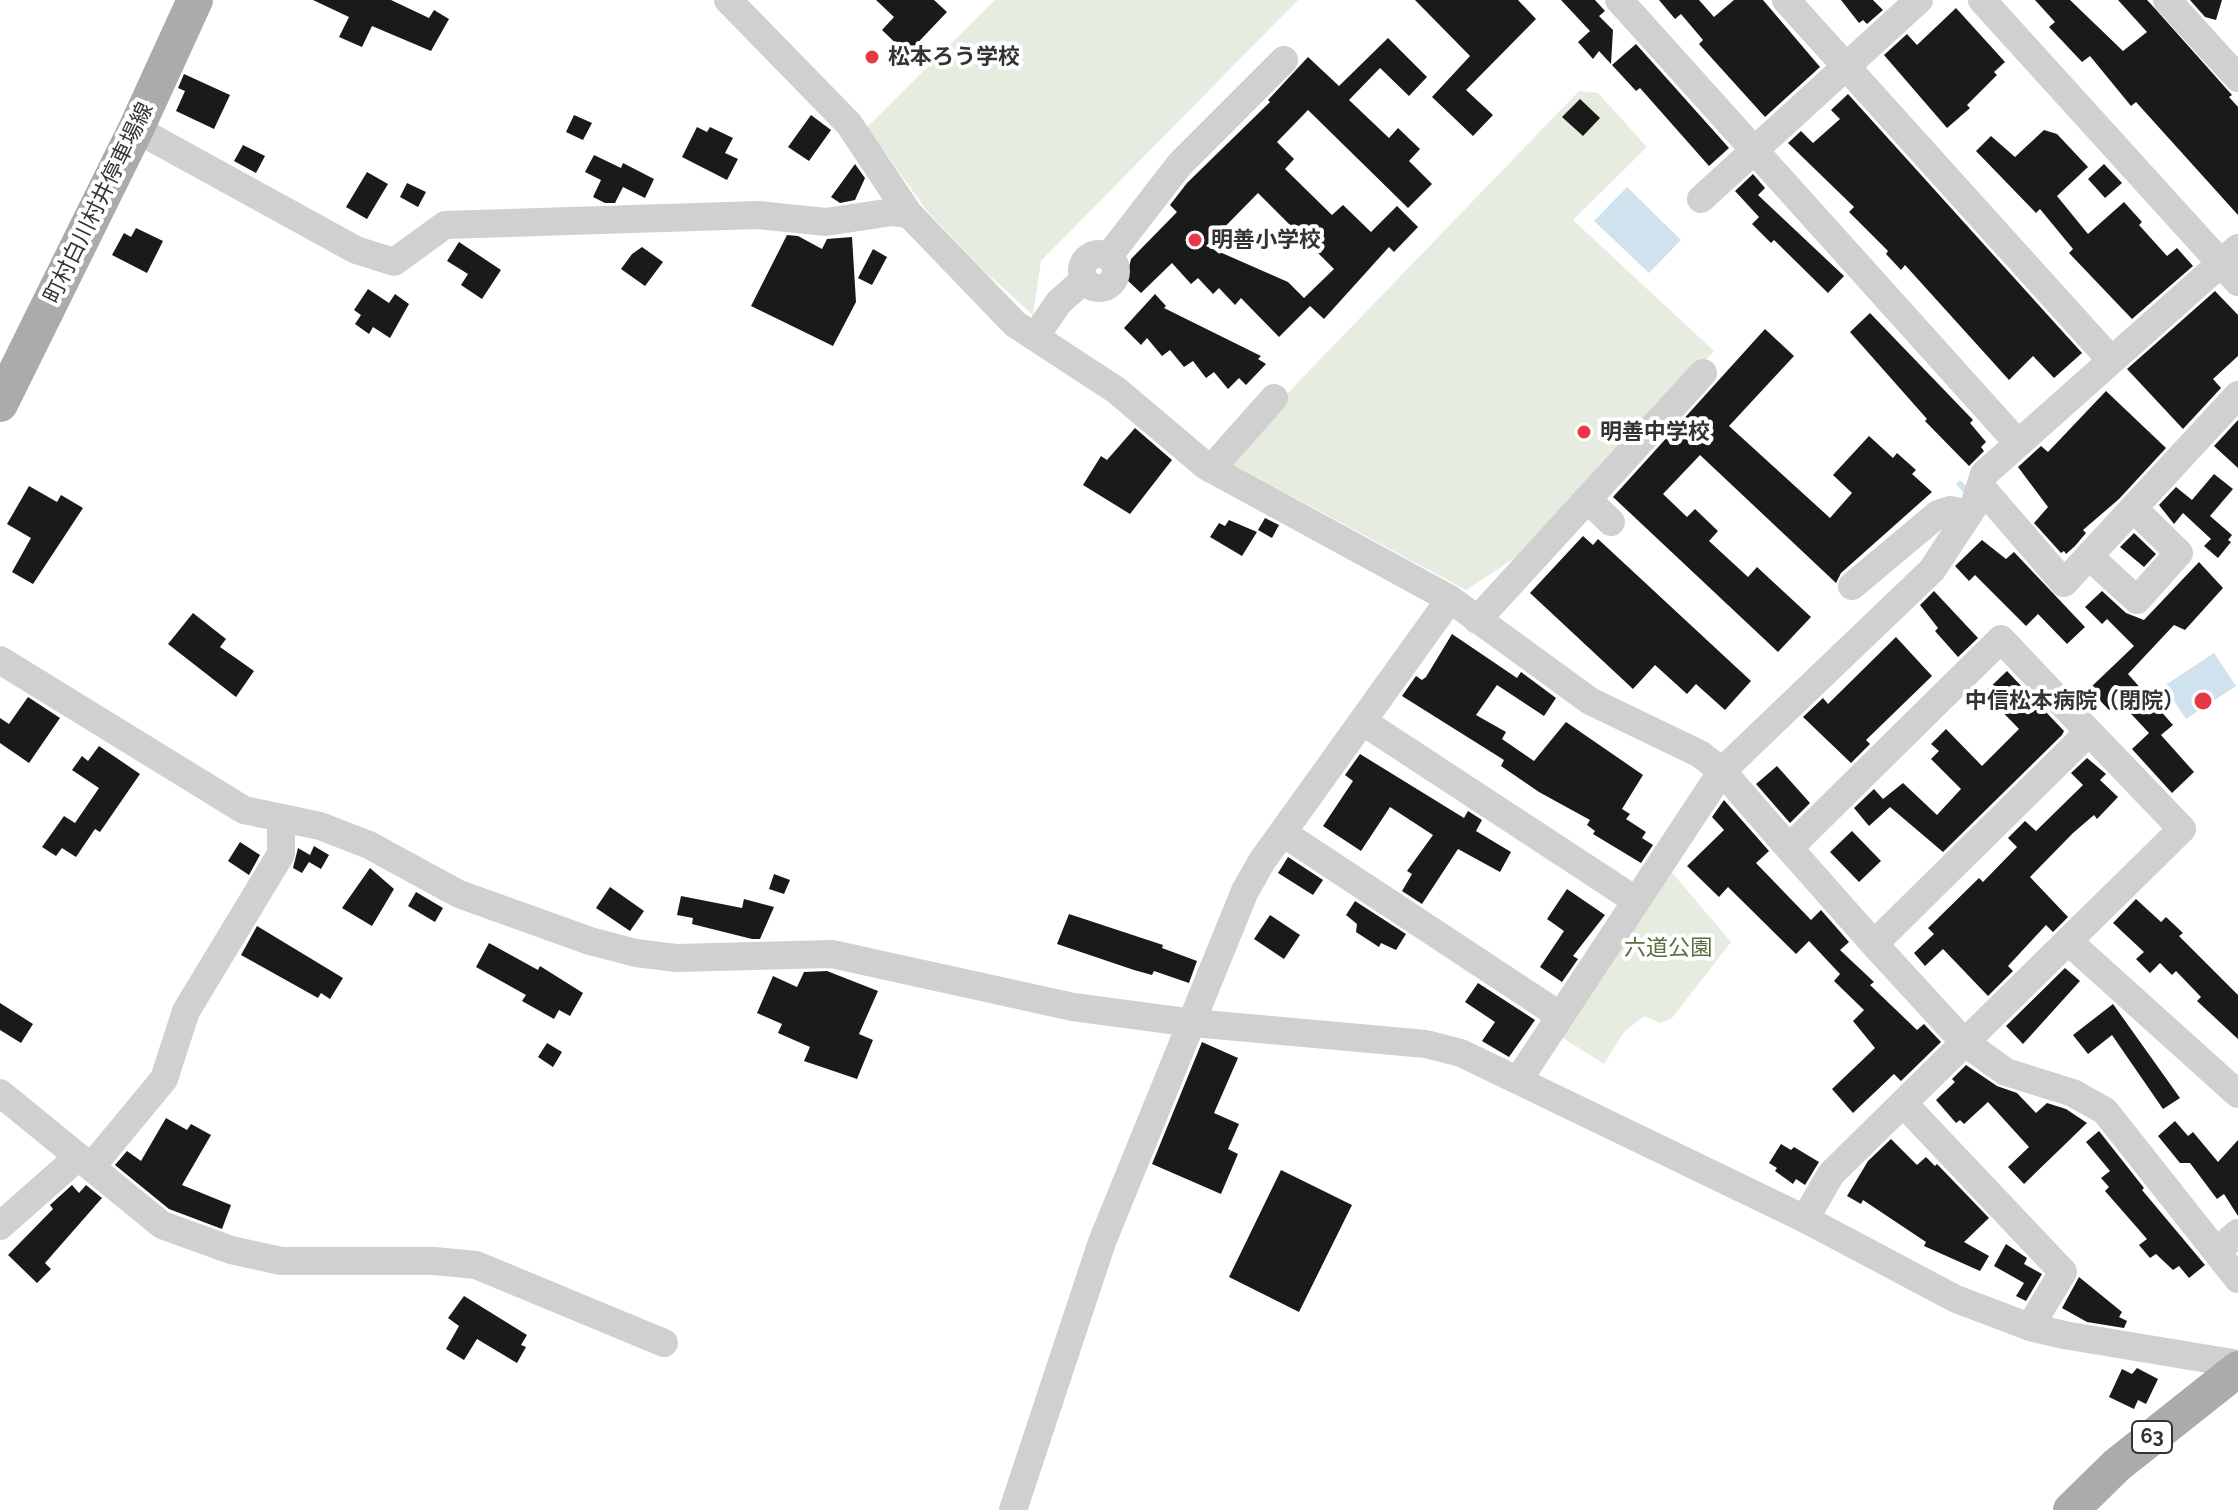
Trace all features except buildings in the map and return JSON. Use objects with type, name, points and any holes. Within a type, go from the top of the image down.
[{"type":"main road","name":"町村白川村井停車場線","points":[[0,404],[136,129],[195,0]]},
{"type":"main road","name":"63","points":[[2071,1510],[2117,1465],[2238,1366]]},
{"type":"street","points":[[728,0],[849,124],[909,214],[1015,324],[1116,390],[1216,463],[1450,599],[1590,701],[1700,754],[1722,771],[1964,1042],[2006,1072],[2073,1093],[2105,1111],[2227,1242],[2238,1279]]},
{"type":"street","points":[[1619,0],[2017,442]]},
{"type":"street","points":[[1786,0],[2111,360]]},
{"type":"street","points":[[1701,199],[1919,0]]},
{"type":"street","points":[[1519,1079],[1722,771],[1932,570],[1963,512],[1981,487],[1984,474],[2111,360],[2232,264],[1982,0]]},
{"type":"street","points":[[2171,2],[2238,78]]},
{"type":"street","points":[[1035,337],[1059,302],[1084,280],[1096,288],[1111,283],[1115,267],[1108,257],[1180,164],[1284,60]]},
{"type":"street","points":[[136,129],[356,250],[394,262],[445,225],[758,215],[826,222],[892,212],[909,214]]},
{"type":"street","points":[[1477,620],[1703,373]]},
{"type":"street","points":[[1981,487],[2064,583],[2091,558],[2238,395]]},
{"type":"street","points":[[1216,463],[1274,398]]},
{"type":"street","points":[[1587,499],[1611,522]]},
{"type":"street","points":[[2091,558],[2137,600],[2179,553],[2135,510]]},
{"type":"street","points":[[1852,586],[1938,514],[1963,512]]},
{"type":"street","points":[[1013,1510],[1102,1242],[1245,891],[1450,599]]},
{"type":"street","points":[[1789,848],[2001,639],[2182,829],[1831,1174],[1805,1219]]},
{"type":"street","points":[[0,660],[244,810],[320,826],[369,845],[459,894],[590,941],[636,953],[676,958],[832,954],[1073,1007],[1193,1023],[1426,1044],[1461,1053],[1805,1219],[1956,1299],[2030,1327],[2238,1366]]},
{"type":"street","points":[[1365,723],[1635,900]]},
{"type":"street","points":[[1874,944],[2089,732]]},
{"type":"street","points":[[0,1226],[85,1162],[164,1079],[186,1011],[281,854],[281,820]]},
{"type":"street","points":[[1283,833],[1559,1015]]},
{"type":"street","points":[[2068,941],[2238,1094]]},
{"type":"street","points":[[0,1093],[162,1225],[231,1250],[281,1261],[434,1261],[476,1265],[664,1343]]},
{"type":"street","points":[[1903,1103],[2063,1272],[2030,1327]]},
{"type":"green space","points":[[995,0],[1298,0],[1041,261],[1033,315],[982,269],[927,211],[867,127]]},
{"type":"green space","points":[[1579,91],[1598,93],[1647,147],[1573,220],[1714,351],[1530,548],[1466,590],[1230,463],[1280,401]]},
{"type":"green space","name":"六道公園","points":[[1669,869],[1731,942],[1672,1018],[1660,1023],[1644,1016],[1624,1032],[1604,1064],[1558,1035]]},
{"type":"water","points":[[1627,187],[1681,240],[1649,273],[1594,221]]},
{"type":"water","points":[[2214,653],[2236,686],[2186,719],[2164,686]]},
{"type":"waterway","points":[[1960,484],[1968,493]]},
{"type":"place","name":"松本ろう学校","points":[[872,57]]},
{"type":"place","name":"明善小学校","points":[[1195,240]]},
{"type":"place","name":"明善中学校","points":[[1584,432]]},
{"type":"place","name":"中信松本病院（閉院）","points":[[2203,701]]}]
